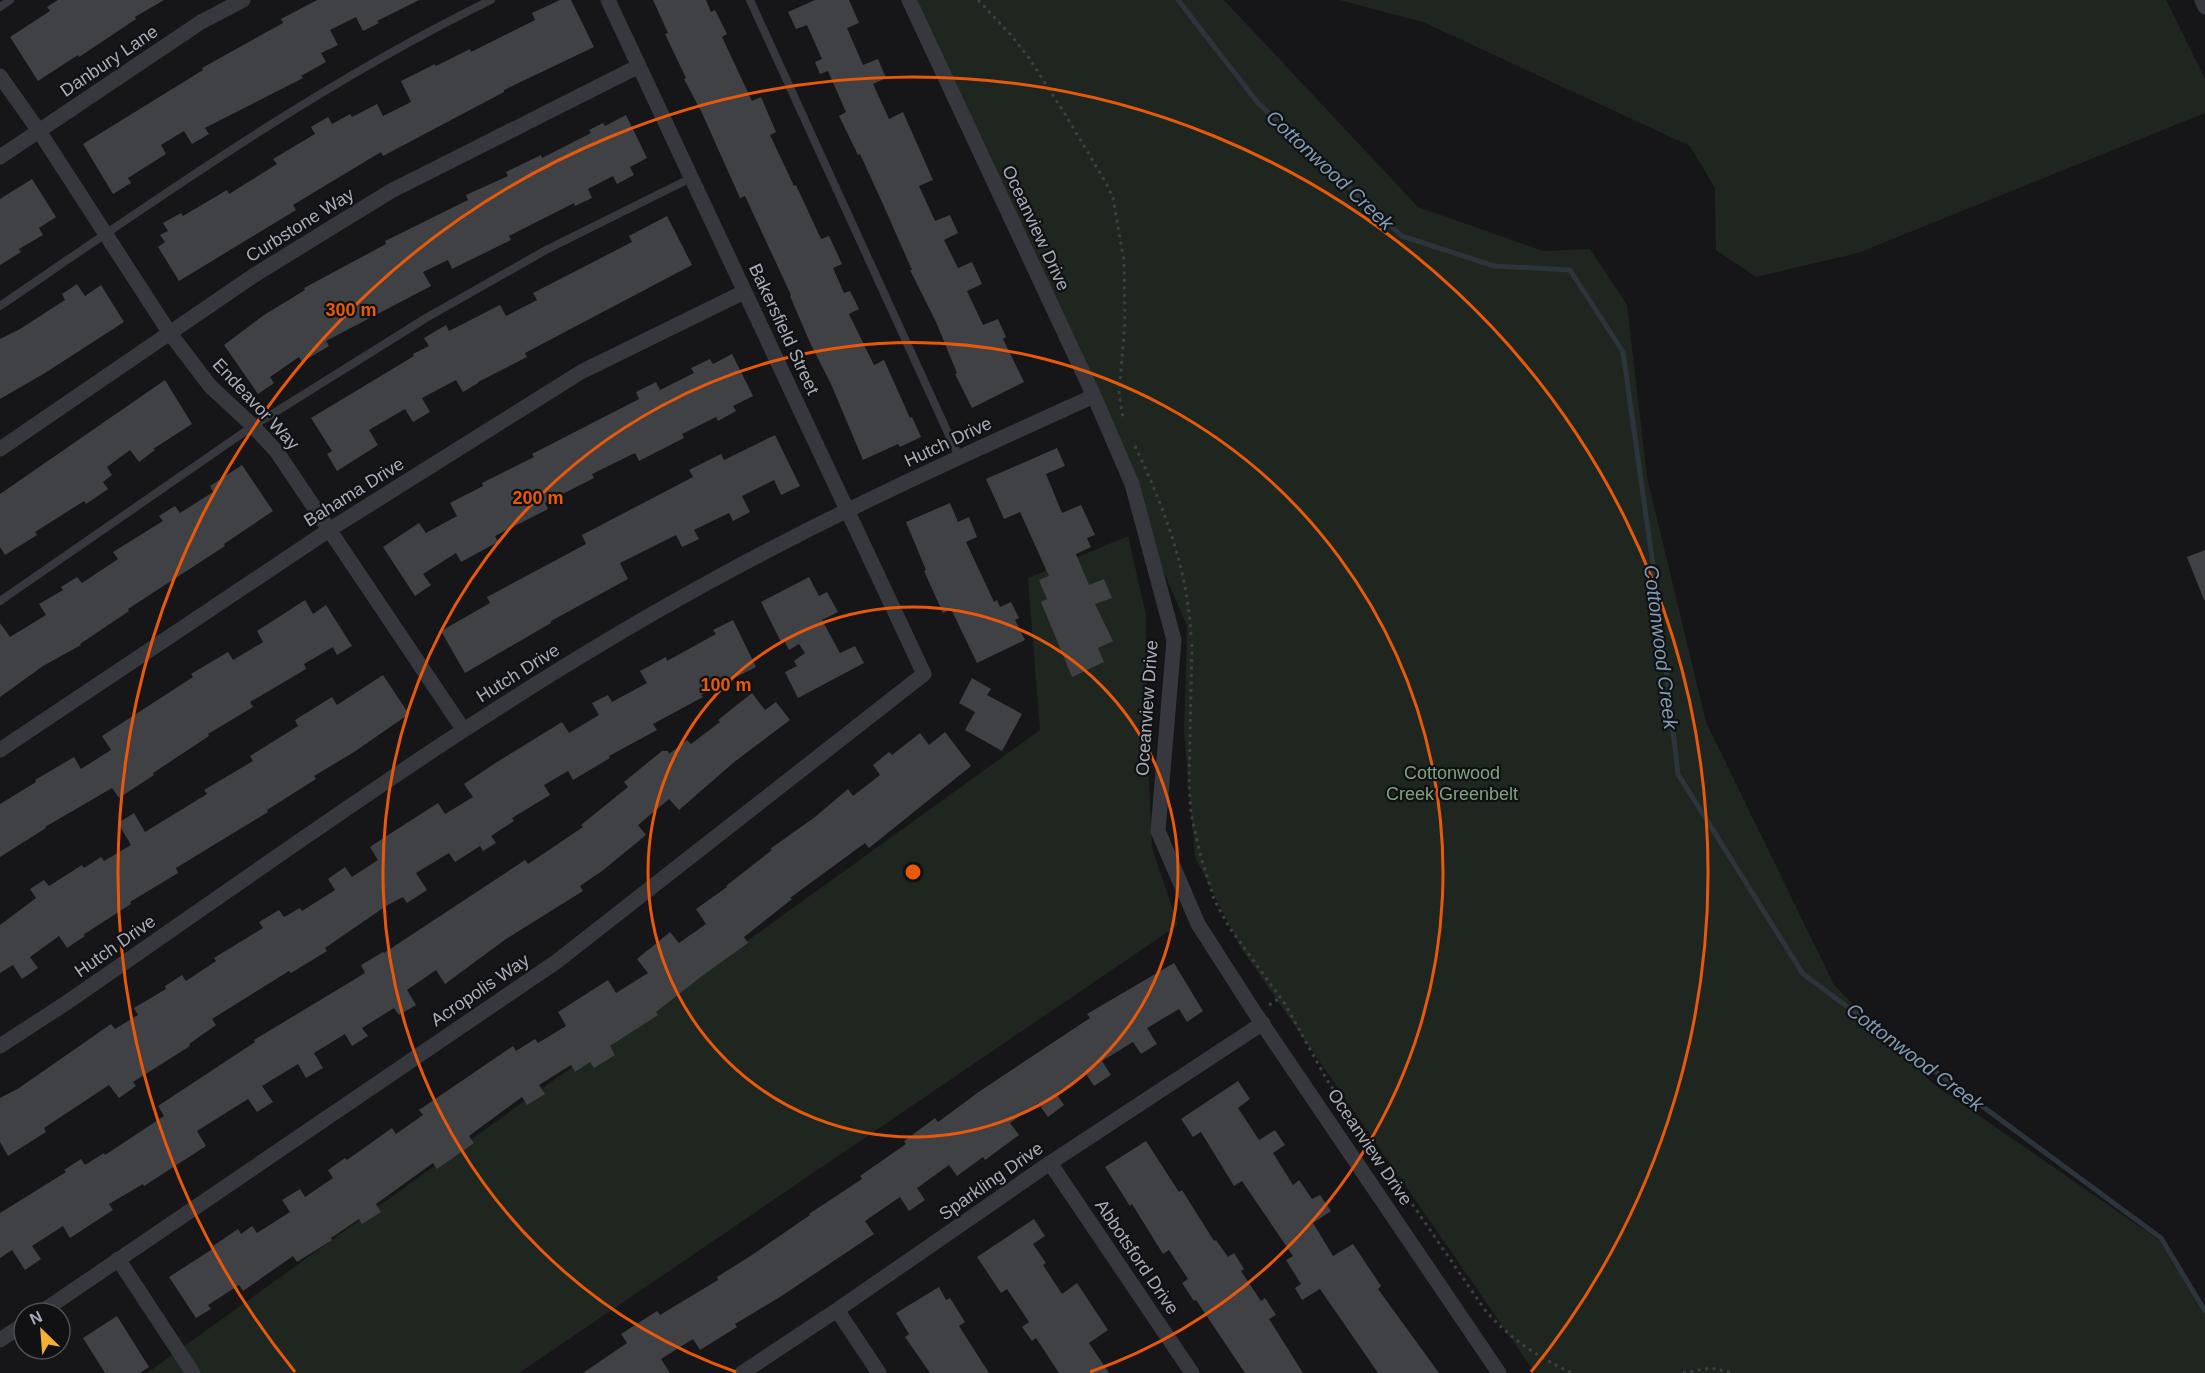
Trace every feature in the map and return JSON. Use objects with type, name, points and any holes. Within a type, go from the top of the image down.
[{"type":"street","name":"Danbury Lane","points":[[0,157],[201,22],[243,0]]},
{"type":"street","name":"Bakersfield Street","points":[[608,0],[693,177],[744,292],[924,674]]},
{"type":"street","name":"Oceanview Drive","points":[[909,0],[1094,396],[1132,484],[1173,640],[1158,831],[1198,924],[1500,1373]]},
{"type":"street","points":[[2202,0],[2205,7]]},
{"type":"street","name":"Curbstone Way","points":[[0,449],[256,274],[391,191],[639,66]]},
{"type":"street","name":"Endeavor Way","points":[[0,75],[170,332],[210,386],[277,452],[463,729]]},
{"type":"street","name":"Bahama Drive","points":[[0,750],[329,530],[581,372],[744,292]]},
{"type":"street","name":"Hutch Drive","points":[[0,1046],[463,729],[595,648],[710,581],[959,458],[1094,396]]},
{"type":"street","name":"Acropolis Way","points":[[57,1301],[556,962],[924,674]]},
{"type":"street","name":"Sparkling Drive","points":[[742,1373],[1050,1163],[1263,1023]]},
{"type":"street","name":"Abbotsford Drive","points":[[1050,1163],[1192,1373]]},
{"type":"street","points":[[118,1259],[193,1373]]},
{"type":"street","points":[[837,1310],[879,1373]]},
{"type":"lane","points":[[0,7],[10,0]]},
{"type":"lane","points":[[0,306],[308,101],[458,16],[491,0]]},
{"type":"lane","points":[[750,0],[959,458]]},
{"type":"lane","points":[[0,601],[253,426],[426,318],[546,250],[693,177]]},
{"type":"path","points":[[978,0],[1029,58],[1071,123],[1113,198],[1125,261],[1125,322],[1119,394],[1125,422]]},
{"type":"path","points":[[1132,438],[1171,533],[1189,610],[1192,660],[1188,754],[1191,813],[1200,854],[1214,899],[1233,933],[1285,1005],[1328,1080],[1485,1310],[1501,1327],[1528,1348],[1552,1364],[1572,1373]]},
{"type":"path","points":[[1683,1373],[1712,1368],[1733,1373]]},
{"type":"green space","name":"Cottonwood Creek Greenbelt","points":[[917,0],[1224,0],[1418,207],[1543,251],[1590,249],[1627,305],[1647,477],[1706,722],[1834,985],[1932,1083],[2159,1240],[2205,1314],[2205,1373],[1535,1373],[1241,948],[1195,857],[1184,733],[1187,626]]},
{"type":"green space","points":[[1339,0],[2166,0],[2205,79],[2205,113],[1858,253],[1756,277],[1716,250],[1715,188],[1690,146],[1423,22]]},
{"type":"green space","points":[[1128,536],[1146,615],[1147,739],[1152,848],[1178,925],[519,1373],[147,1373],[1040,730],[1028,578]]},
{"type":"building","points":[[58,0],[164,0],[135,17],[136,19],[79,57],[78,55],[38,81],[10,37],[50,11],[47,7]]},
{"type":"building","points":[[317,0],[419,0],[377,21],[379,23],[363,31],[356,17],[330,30],[338,45],[321,53],[326,62],[301,76],[303,78],[205,128],[209,134],[192,144],[184,131],[161,145],[166,154],[128,178],[131,183],[113,194],[83,144],[203,70],[202,68],[283,23],[281,19]]},
{"type":"building","points":[[560,0],[571,0],[594,47],[504,90],[383,156],[381,152],[293,205],[296,210],[179,281],[158,247],[165,242],[160,235],[168,231],[163,223],[181,213],[183,216],[227,190],[229,194],[277,164],[273,159],[315,134],[311,127],[328,117],[332,124],[350,114],[352,117],[377,104],[383,116],[411,102],[401,81],[470,49],[471,52],[535,20],[532,13]]},
{"type":"building","points":[[653,0],[706,0],[711,12],[715,10],[727,34],[722,37],[752,101],[761,97],[776,132],[770,135],[794,186],[796,185],[821,239],[829,236],[842,264],[833,268],[844,293],[850,291],[859,309],[849,314],[874,365],[884,360],[921,437],[900,447],[898,444],[863,460],[745,196],[740,198],[702,113],[684,79],[686,78],[665,34],[668,33]]},
{"type":"building","points":[[815,0],[849,0],[859,23],[847,28],[863,65],[878,59],[886,78],[873,84],[889,119],[903,112],[933,180],[919,186],[935,221],[950,215],[958,233],[944,240],[958,268],[972,262],[982,284],[967,291],[983,325],[998,319],[1006,337],[1003,339],[1024,382],[972,408],[955,374],[957,373],[936,322],[910,270],[912,270],[882,202],[839,116],[846,112],[828,71],[820,74],[815,62],[822,59],[807,25],[796,29],[788,12]]},
{"type":"building","points":[[626,115],[647,158],[630,167],[634,175],[617,184],[613,176],[588,189],[592,198],[575,206],[574,203],[509,236],[511,240],[452,269],[448,260],[423,272],[431,286],[326,341],[329,346],[302,362],[299,357],[270,377],[274,383],[258,394],[224,345],[264,315],[305,290],[304,288],[386,244],[385,241],[468,200],[466,195],[508,176],[506,172],[541,155],[542,158],[591,133],[589,130],[603,123],[605,126]]},
{"type":"building","points":[[32,179],[56,217],[39,228],[43,235],[19,249],[21,252],[0,265],[0,199]]},
{"type":"building","points":[[667,216],[692,265],[525,353],[527,357],[463,392],[456,380],[422,398],[430,412],[413,422],[405,409],[369,430],[378,445],[337,471],[327,454],[332,451],[311,418],[429,346],[424,338],[446,325],[449,331],[500,305],[506,316],[537,300],[533,293],[632,242],[629,236]]},
{"type":"building","points":[[77,284],[85,296],[101,285],[124,322],[0,399],[0,339],[65,300],[62,294]]},
{"type":"building","points":[[732,354],[753,396],[733,406],[736,411],[718,421],[716,417],[682,434],[684,438],[639,461],[635,453],[592,474],[594,478],[545,503],[548,509],[495,536],[498,542],[461,562],[456,553],[423,574],[431,585],[415,596],[383,547],[419,523],[426,533],[457,516],[450,503],[483,486],[482,483],[534,457],[532,454],[639,399],[636,392],[656,382],[660,390],[694,373],[691,368],[710,359],[713,364]]},
{"type":"building","points":[[165,380],[192,424],[153,449],[155,450],[139,462],[130,450],[107,467],[112,475],[103,482],[108,489],[86,504],[84,501],[35,532],[37,535],[5,555],[0,547],[0,494]]},
{"type":"building","points":[[775,435],[800,486],[781,495],[774,480],[742,496],[750,512],[733,521],[729,513],[694,530],[699,539],[682,547],[676,535],[620,563],[628,579],[551,621],[465,673],[441,631],[490,603],[487,597],[586,544],[582,535],[693,477],[689,470],[721,454],[724,460]]},
{"type":"building","points":[[1057,448],[1065,466],[1046,474],[1062,513],[1081,505],[1095,535],[1087,538],[1091,547],[1076,554],[1089,585],[1104,579],[1112,598],[1095,604],[1113,641],[1098,648],[1104,662],[1072,677],[1041,602],[1047,599],[1039,580],[1049,576],[1020,512],[1004,519],[986,479]]},
{"type":"building","points":[[242,465],[273,511],[224,544],[225,546],[128,609],[129,611],[81,645],[43,666],[0,697],[0,623],[10,637],[46,615],[39,604],[63,590],[61,587],[77,577],[82,583],[118,559],[113,552],[163,521],[159,516],[175,506],[180,513],[213,492],[210,486]]},
{"type":"building","points":[[950,503],[958,522],[969,517],[977,537],[966,542],[994,602],[997,600],[1000,607],[1011,602],[1019,618],[1015,620],[1025,640],[977,663],[951,609],[943,613],[906,522]]},
{"type":"building","points":[[2205,550],[2205,600],[2204,600],[2187,557]]},
{"type":"building","points":[[809,577],[819,596],[827,592],[838,612],[822,620],[840,653],[855,646],[864,663],[798,698],[785,672],[797,666],[794,661],[805,653],[799,644],[789,650],[784,640],[781,642],[761,602]]},
{"type":"building","points":[[305,600],[313,614],[326,605],[352,646],[337,655],[333,647],[304,664],[306,669],[250,702],[253,707],[208,734],[209,736],[119,798],[112,788],[45,827],[0,857],[0,804],[74,757],[81,769],[111,750],[102,736],[193,677],[191,674],[228,652],[233,660],[263,642],[257,631]]},
{"type":"building","points":[[733,620],[756,667],[701,695],[703,697],[653,724],[657,730],[609,756],[610,758],[573,780],[568,771],[544,785],[550,795],[512,818],[514,821],[491,836],[496,843],[483,851],[480,846],[455,862],[449,853],[416,873],[427,890],[407,903],[403,897],[386,906],[325,948],[327,951],[291,973],[289,971],[212,1019],[216,1025],[189,1044],[190,1046],[133,1082],[136,1086],[119,1098],[109,1085],[44,1128],[46,1132],[8,1156],[0,1142],[0,1098],[19,1088],[111,1024],[115,1029],[138,1015],[134,1008],[166,989],[165,986],[182,975],[186,981],[216,961],[214,958],[263,928],[259,922],[279,910],[284,917],[300,908],[302,911],[335,890],[328,879],[345,867],[352,877],[378,860],[370,847],[438,803],[445,814],[473,797],[464,784],[497,762],[562,722],[569,733],[599,715],[592,703],[608,695],[612,702],[647,683],[640,671],[666,657],[667,661],[716,634],[713,630]]},
{"type":"building","points":[[383,675],[409,714],[314,776],[316,779],[267,810],[268,812],[176,868],[178,873],[130,902],[131,904],[67,948],[59,936],[30,957],[38,968],[22,979],[13,965],[0,973],[0,925],[36,898],[30,889],[44,880],[49,886],[82,865],[84,868],[101,857],[104,861],[131,845],[118,823],[134,813],[145,832],[207,794],[204,790],[253,761],[250,756],[298,726],[295,720],[332,697],[337,705]]},
{"type":"building","points":[[972,678],[991,689],[987,695],[1022,714],[1002,751],[965,730],[975,712],[959,703]]},
{"type":"building","points":[[752,693],[765,710],[776,702],[790,720],[733,763],[679,810],[669,799],[638,825],[646,835],[580,886],[583,891],[506,939],[445,984],[436,970],[407,990],[416,1005],[399,1015],[394,1008],[362,1028],[368,1036],[352,1046],[345,1034],[314,1053],[323,1068],[306,1078],[298,1064],[262,1086],[273,1102],[257,1112],[248,1099],[197,1131],[206,1146],[144,1186],[143,1184],[109,1204],[113,1210],[70,1238],[63,1226],[32,1246],[41,1259],[25,1270],[12,1250],[0,1258],[0,1213],[66,1172],[64,1170],[81,1159],[85,1165],[104,1153],[105,1155],[164,1116],[158,1106],[255,1042],[254,1040],[365,973],[361,965],[384,953],[525,860],[528,864],[583,827],[581,825],[628,787],[624,782],[662,751],[668,751],[669,754],[687,740],[691,744]]},
{"type":"building","points":[[945,732],[971,766],[869,848],[865,843],[790,898],[792,899],[744,937],[748,943],[656,1012],[658,1015],[610,1046],[615,1055],[594,1068],[590,1062],[575,1072],[571,1065],[539,1085],[545,1094],[527,1105],[522,1097],[469,1136],[474,1143],[437,1169],[433,1163],[376,1204],[381,1212],[362,1224],[359,1219],[331,1238],[332,1240],[297,1262],[293,1256],[243,1291],[239,1285],[208,1305],[211,1309],[196,1318],[169,1277],[214,1248],[213,1246],[238,1229],[241,1234],[252,1226],[257,1233],[290,1212],[282,1200],[300,1189],[305,1197],[333,1178],[328,1170],[345,1158],[347,1160],[392,1128],[396,1134],[423,1115],[419,1110],[513,1046],[516,1051],[535,1039],[538,1043],[566,1026],[558,1012],[608,980],[616,993],[648,973],[637,959],[670,932],[679,943],[706,924],[696,909],[727,887],[772,850],[770,849],[815,817],[848,789],[853,796],[880,775],[873,765],[889,752],[892,755],[920,733],[929,745]]},
{"type":"building","points":[[1174,963],[1203,1011],[1187,1022],[1179,1009],[1147,1028],[1157,1044],[1141,1054],[1133,1042],[1102,1061],[1111,1075],[1094,1086],[1086,1074],[1056,1093],[1064,1105],[1048,1117],[1038,1103],[1010,1123],[1019,1135],[985,1160],[983,1157],[957,1176],[949,1165],[917,1188],[925,1200],[909,1211],[900,1197],[865,1221],[874,1234],[735,1324],[737,1327],[700,1350],[693,1339],[661,1359],[670,1373],[583,1373],[627,1343],[621,1334],[657,1311],[660,1315],[718,1280],[717,1277],[862,1179],[860,1176],[906,1144],[904,1141],[935,1118],[938,1122],[980,1091],[1090,1018],[1087,1014]]},
{"type":"building","points":[[1238,1081],[1250,1099],[1238,1108],[1259,1140],[1275,1130],[1285,1145],[1273,1153],[1293,1185],[1299,1180],[1312,1199],[1320,1195],[1331,1211],[1313,1223],[1333,1256],[1353,1244],[1381,1286],[1378,1289],[1439,1373],[1378,1373],[1320,1289],[1302,1300],[1295,1288],[1301,1284],[1286,1260],[1293,1256],[1242,1181],[1234,1186],[1201,1132],[1193,1137],[1181,1119]]},
{"type":"building","points":[[1146,1141],[1179,1192],[1182,1190],[1214,1241],[1216,1240],[1228,1257],[1234,1253],[1244,1269],[1241,1271],[1261,1301],[1265,1298],[1276,1315],[1269,1319],[1303,1373],[1245,1373],[1196,1300],[1194,1301],[1182,1283],[1188,1279],[1169,1250],[1163,1254],[1132,1204],[1130,1206],[1105,1167]]},
{"type":"building","points":[[1034,1219],[1045,1236],[1033,1244],[1046,1263],[1043,1265],[1062,1294],[1077,1283],[1108,1330],[1089,1343],[1109,1373],[1059,1373],[1036,1338],[1032,1341],[1022,1327],[1029,1322],[1007,1289],[1001,1293],[977,1257]]},
{"type":"building","points":[[939,1287],[946,1300],[950,1298],[965,1322],[959,1326],[989,1373],[930,1373],[905,1337],[909,1334],[896,1313]]},
{"type":"building","points":[[117,1316],[149,1367],[140,1373],[105,1373],[83,1338]]},
{"type":"waterway","name":"Cottonwood Creek","points":[[1178,0],[1258,103],[1402,236],[1494,266],[1570,270],[1623,352],[1659,608],[1678,774],[1803,974],[2161,1238],[2205,1311]]}]
